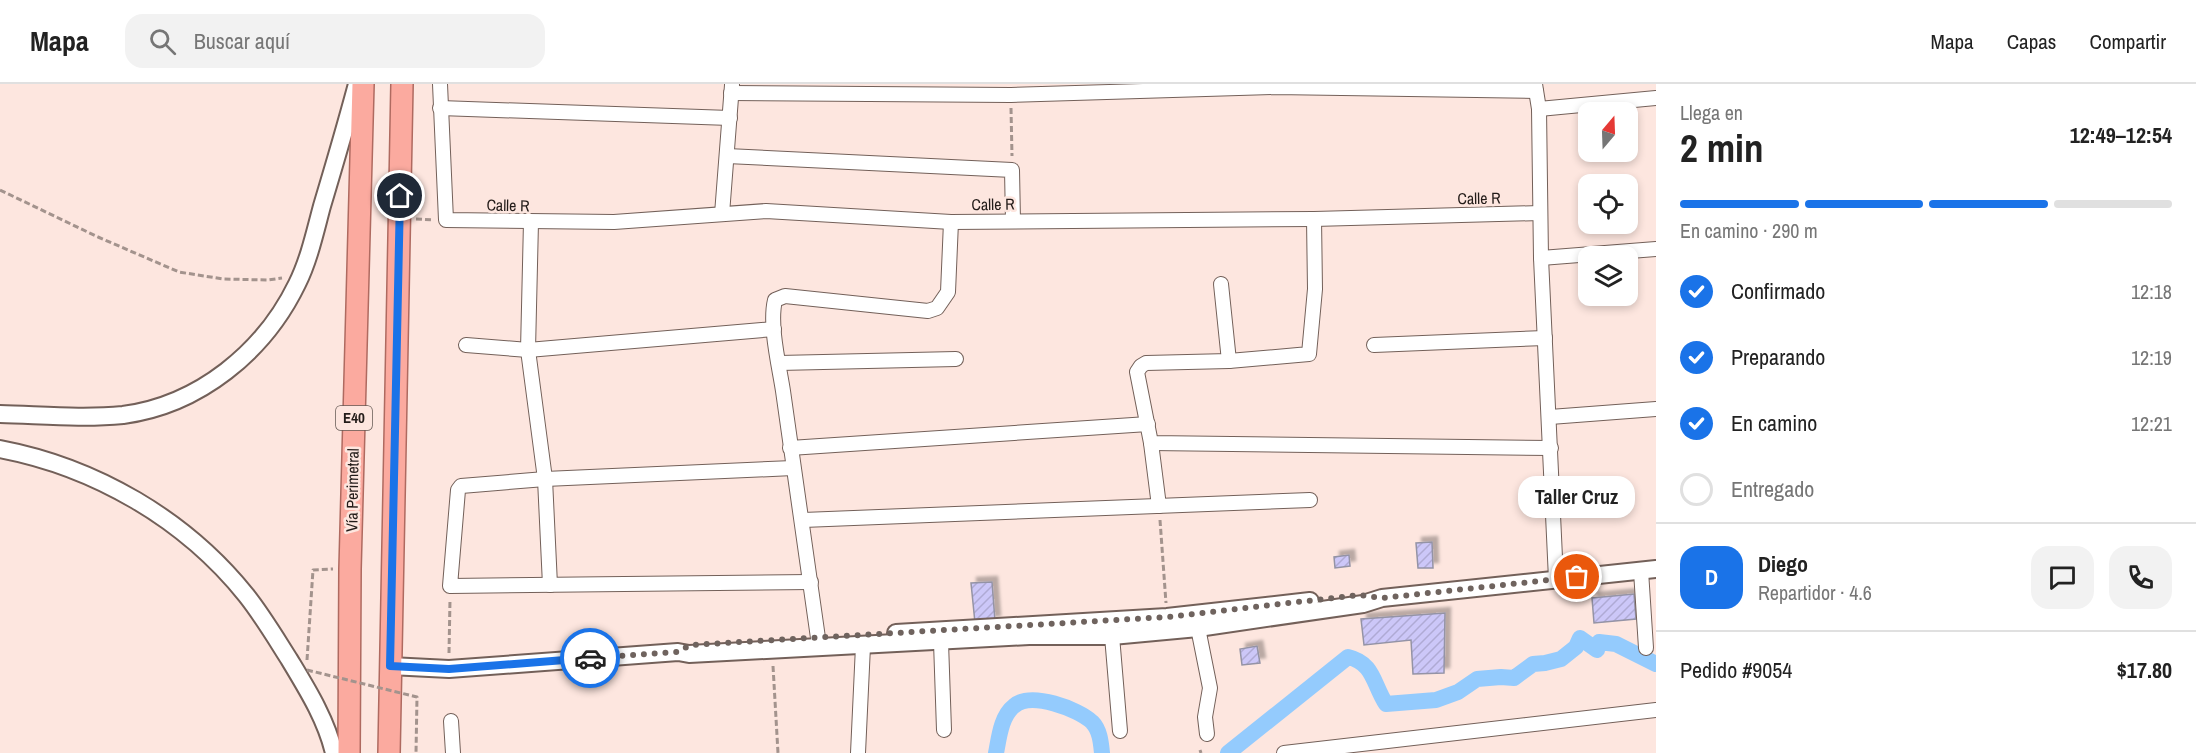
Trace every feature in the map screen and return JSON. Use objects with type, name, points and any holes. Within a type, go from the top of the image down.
[{"type":"highway","name":"Vía Perimetral","points":[[349,753],[350,569],[363,84]]},
{"type":"highway","name":"E40","points":[[389,753],[402,84]]},
{"type":"street","points":[[0,414],[92,417],[124,414],[156,407],[187,396],[232,367],[264,337],[283,311],[298,282],[309,252],[357,84]]},
{"type":"street","points":[[440,84],[446,220]]},
{"type":"street","points":[[722,214],[731,89],[1275,86],[1536,88],[1539,109],[1541,258],[1556,579]]},
{"type":"street","points":[[1539,109],[1656,98]]},
{"type":"street","points":[[440,108],[730,118]]},
{"type":"street","points":[[727,156],[1012,170],[1013,220]]},
{"type":"street","name":"Calle R","points":[[446,220],[614,222],[766,211],[951,222],[1314,219],[1540,213]]},
{"type":"street","points":[[1159,506],[1148,424],[1137,372],[1140,366],[1146,363],[1229,361],[1309,354],[1316,289],[1314,219]]},
{"type":"street","points":[[531,222],[528,350],[545,479],[550,585]]},
{"type":"street","points":[[818,638],[774,329],[775,300],[785,296],[928,311],[937,308],[948,292],[951,222]]},
{"type":"street","points":[[1541,258],[1656,249]]},
{"type":"street","points":[[1221,284],[1229,361]]},
{"type":"street","points":[[466,345],[528,350],[774,329]]},
{"type":"street","points":[[1374,345],[1545,338]]},
{"type":"street","points":[[779,363],[956,359]]},
{"type":"street","points":[[1550,417],[1656,409]]},
{"type":"street","points":[[790,448],[1148,424]]},
{"type":"street","points":[[1151,443],[1551,448]]},
{"type":"street","points":[[0,449],[52,462],[90,476],[125,493],[159,514],[205,551],[246,594],[269,626],[314,700],[334,753]]},
{"type":"street","points":[[793,468],[545,479],[461,486],[457,502],[450,586],[811,582]]},
{"type":"street","points":[[803,520],[1310,500]]},
{"type":"street","points":[[678,652],[690,645],[818,638],[1029,631],[1112,636],[1198,628],[1363,604],[1382,598],[1648,570],[1646,648]]},
{"type":"street","points":[[390,666],[449,669],[678,652],[689,654],[941,642],[1359,595],[1382,598]]},
{"type":"street","points":[[1198,628],[1210,688],[1205,717],[1207,734]]},
{"type":"street","points":[[1112,636],[1120,731]]},
{"type":"street","points":[[941,642],[944,730]]},
{"type":"street","points":[[858,753],[863,646]]},
{"type":"street","points":[[1284,753],[1358,748],[1656,710]]},
{"type":"street","points":[[452,721],[453,753]]},
{"type":"path","points":[[1011,89],[1012,170]]},
{"type":"path","points":[[0,190],[98,237],[179,272],[223,279],[268,280],[285,277]]},
{"type":"path","points":[[399,218],[446,220]]},
{"type":"path","points":[[1159,506],[1167,617]]},
{"type":"path","points":[[313,570],[307,670],[417,697],[416,753]]},
{"type":"path","points":[[449,669],[450,586]]},
{"type":"path","points":[[771,649],[778,753]]},
{"type":"building","points":[[1432,542],[1433,568],[1418,568],[1416,543]]},
{"type":"building","points":[[1349,555],[1350,566],[1335,568],[1334,557]]},
{"type":"building","points":[[992,582],[995,621],[975,623],[971,583]]},
{"type":"building","points":[[1634,594],[1636,619],[1594,623],[1592,598]]},
{"type":"building","points":[[1445,613],[1444,673],[1413,674],[1411,640],[1364,645],[1361,619]]},
{"type":"building","points":[[1257,646],[1260,663],[1242,665],[1240,649]]},
{"type":"waterway","points":[[1228,753],[1348,657],[1357,660],[1368,669],[1386,704],[1436,700],[1458,692],[1477,679],[1514,678],[1533,664],[1561,659],[1576,647],[1580,638],[1597,650],[1599,642],[1616,644],[1656,664]]},
{"type":"waterway","points":[[996,753],[1006,715],[1014,706],[1031,700],[1066,707],[1092,722],[1100,737],[1102,753]]},
{"type":"way so far","points":[[590,658],[678,652],[690,645],[1167,617],[1359,595],[1382,598],[1577,577]]},
{"type":"place","name":"Taller Cruz","points":[[1577,577]]},
{"type":"route","points":[[400,196],[390,666],[449,669],[590,658]]}]
